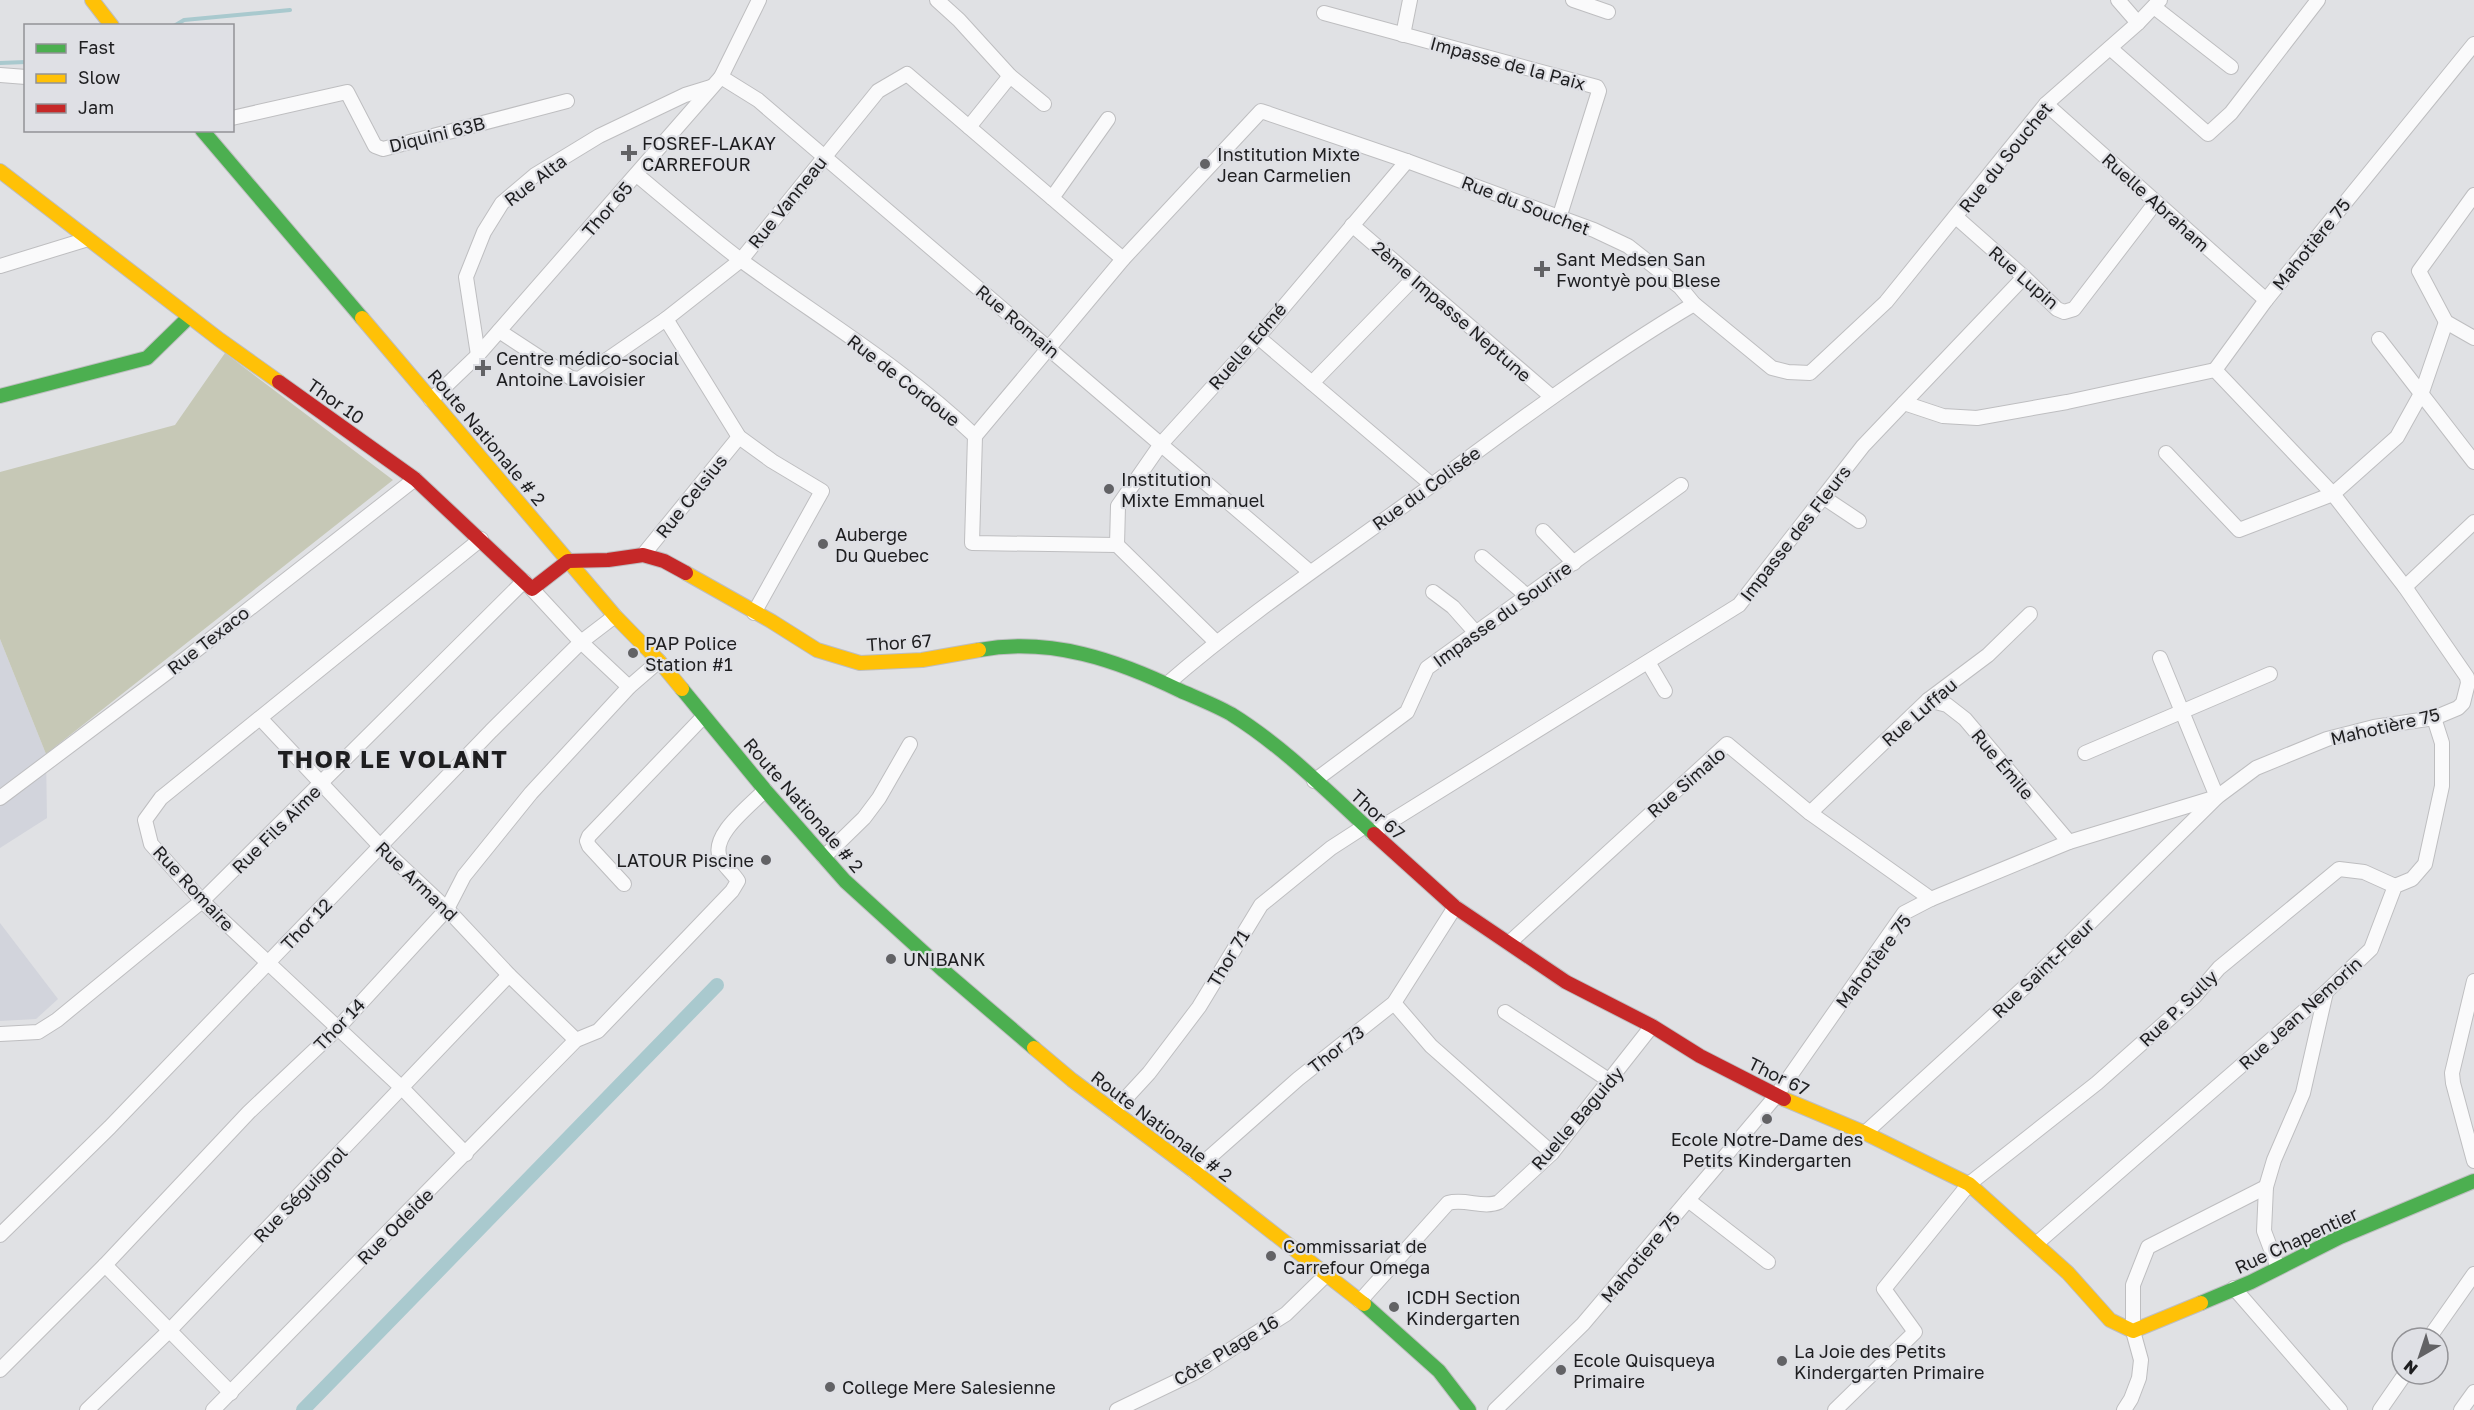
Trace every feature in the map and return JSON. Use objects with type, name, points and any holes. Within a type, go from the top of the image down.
[{"type":"street","points":[[92,0],[110,24]]},
{"type":"street","name":"Thor 65","points":[[431,400],[478,356],[716,82],[759,0]]},
{"type":"street","points":[[937,0],[959,20],[1010,76],[1044,104]]},
{"type":"street","points":[[1403,35],[1410,0]]},
{"type":"street","points":[[1573,0],[1608,12]]},
{"type":"street","points":[[2118,0],[2138,23]]},
{"type":"street","points":[[2110,48],[2208,134],[2231,113],[2318,0]]},
{"type":"street","points":[[2157,3],[2231,67]]},
{"type":"street","name":"Rue du Souchet","points":[[975,436],[1124,259],[1261,111],[1560,215],[1628,246],[1680,287],[1694,304],[1772,368],[1788,372],[1810,373],[1886,302],[2046,104],[2138,23],[2157,3]]},
{"type":"street","name":"Impasse de la Paix","points":[[1324,13],[1597,87],[1599,92],[1560,215]]},
{"type":"street","name":"Mahotière 75","points":[[1776,1096],[1904,913],[1930,899],[2069,842],[2217,797],[2256,768],[2327,739],[2374,727],[2434,718],[2458,708],[2463,703],[2468,683],[2467,677],[2405,587],[2332,494],[2215,370],[2266,300],[2474,44]]},
{"type":"street","name":"Rue Vanneau","points":[[499,331],[571,378],[579,379],[666,319],[741,260],[878,91],[907,74],[1124,259]]},
{"type":"street","points":[[0,75],[24,76]]},
{"type":"street","points":[[969,127],[1010,76]]},
{"type":"street","name":"Rue Romain","points":[[716,82],[758,100],[1310,572]]},
{"type":"street","name":"Rue Alta","points":[[478,356],[466,277],[484,232],[502,203],[535,175],[598,136],[716,82]]},
{"type":"street","name":"Diquini 63B","points":[[234,118],[347,92],[375,146],[383,149],[567,101]]},
{"type":"street","name":"Ruelle Abraham","points":[[2046,104],[2266,300]]},
{"type":"street","points":[[1052,198],[1108,119]]},
{"type":"street","name":"Route Nationale # 2","points":[[204,132],[615,616],[659,661],[765,790],[845,881],[944,971],[1072,1080],[1359,1301],[1439,1371],[1469,1410]]},
{"type":"street","name":"Ruelle Edmé","points":[[1117,545],[1118,506],[1161,444],[1258,337],[1407,161]]},
{"type":"street","name":"Thor 10","points":[[0,171],[189,317],[415,479],[481,539],[628,687]]},
{"type":"street","name":"Rue de Cordoue","points":[[637,175],[741,260],[948,410],[975,436],[972,543],[1117,545]]},
{"type":"street","points":[[2474,195],[2419,271],[2446,322],[2474,338]]},
{"type":"street","name":"Rue Lupin","points":[[1956,217],[2025,277],[2057,309],[2064,312],[2074,309],[2156,202]]},
{"type":"street","name":"2ème Impasse Neptune","points":[[1352,225],[1552,397]]},
{"type":"street","points":[[0,266],[88,239]]},
{"type":"street","name":"Impasse des Fleurs","points":[[1368,830],[1739,605],[1863,446],[2025,277]]},
{"type":"street","points":[[1312,383],[1414,278]]},
{"type":"street","name":"Rue du Colisée","points":[[1167,684],[1215,642],[1552,397],[1694,304]]},
{"type":"street","points":[[0,396],[147,358],[189,317]]},
{"type":"street","points":[[666,319],[739,437],[772,461],[822,491],[754,613]]},
{"type":"street","points":[[2166,453],[2239,530],[2332,494],[2397,437],[2422,392],[2446,322]]},
{"type":"street","points":[[1258,337],[1432,485]]},
{"type":"street","points":[[2379,339],[2474,462]]},
{"type":"street","points":[[1904,403],[1943,416],[1977,418],[2067,402],[2215,370]]},
{"type":"street","name":"Rue Celsius","points":[[643,555],[739,437]]},
{"type":"street","name":"Rue Texaco","points":[[0,798],[158,680],[415,479]]},
{"type":"street","name":"Impasse du Sourire","points":[[1314,781],[1407,712],[1427,668],[1681,485]]},
{"type":"street","points":[[1823,497],[1859,521]]},
{"type":"street","points":[[2405,587],[2474,522]]},
{"type":"street","points":[[1543,531],[1574,563]]},
{"type":"street","name":"Rue Romaire","points":[[466,1154],[402,1088],[202,901],[151,844],[145,820],[161,798],[481,539]]},
{"type":"street","points":[[1117,545],[1215,642]]},
{"type":"street","name":"Thor 67","points":[[568,561],[608,560],[643,555],[663,561],[817,650],[860,663],[922,660],[1000,646],[1052,647],[1100,657],[1167,684],[1230,714],[1290,758],[1455,907],[1566,982],[1652,1026],[1700,1056],[1776,1096],[1865,1133],[1969,1184],[2068,1273],[2110,1320],[2133,1331]]},
{"type":"street","points":[[1482,557],[1527,596]]},
{"type":"street","points":[[528,585],[568,561]]},
{"type":"street","name":"Rue Fils Aime","points":[[0,1034],[38,1032],[57,1020],[202,901],[528,585]]},
{"type":"street","points":[[1433,592],[1453,608],[1476,633]]},
{"type":"street","name":"Rue Luffau","points":[[1810,813],[1928,700],[1988,655],[2030,614]]},
{"type":"street","name":"Thor 12","points":[[0,1235],[110,1127],[380,846],[581,642],[615,616]]},
{"type":"street","points":[[2160,658],[2217,797]]},
{"type":"street","name":"Thor 14","points":[[0,1370],[105,1265],[249,1112],[337,1029],[447,909],[464,876],[524,803],[628,687],[659,661]]},
{"type":"street","points":[[1648,662],[1665,691]]},
{"type":"street","points":[[2085,753],[2270,674]]},
{"type":"street","name":"Rue Émile","points":[[1928,700],[1947,705],[1965,719],[2069,842]]},
{"type":"street","points":[[624,884],[589,846],[589,836],[704,716]]},
{"type":"street","name":"Rue Armand","points":[[260,718],[380,846],[447,909],[576,1041]]},
{"type":"street","points":[[2395,886],[2412,879],[2425,864],[2442,786],[2442,743],[2434,718]]},
{"type":"street","points":[[824,857],[864,818],[879,798],[910,744]]},
{"type":"street","name":"Rue Simalo","points":[[1509,943],[1727,744],[1810,813],[1930,899]]},
{"type":"street","name":"Rue Odeide","points":[[213,1410],[576,1041],[598,1031],[732,891],[738,880],[732,870],[721,861],[717,848],[721,835],[765,790]]},
{"type":"street","name":"Rue Saint-Fleur","points":[[1865,1133],[2028,984],[2217,797]]},
{"type":"street","name":"Thor 71","points":[[1114,1112],[1149,1073],[1199,1007],[1261,905],[1331,848],[1368,830]]},
{"type":"street","name":"Rue P. Sully","points":[[1969,1184],[2097,1083],[2195,996],[2219,968],[2339,868],[2364,872],[2395,886]]},
{"type":"street","name":"Rue Jean Nemorin","points":[[2036,1244],[2326,992],[2371,950],[2395,886]]},
{"type":"street","name":"Thor 73","points":[[1194,1172],[1298,1079],[1394,1003],[1455,907]]},
{"type":"street","name":"Rue Séguignol","points":[[87,1410],[170,1330],[509,975]]},
{"type":"street","points":[[2474,981],[2452,1073],[2474,1161]]},
{"type":"street","points":[[2278,1268],[2265,1231],[2266,1187],[2274,1160],[2303,1093],[2326,992]]},
{"type":"street","points":[[1394,1003],[1431,1046],[1552,1153]]},
{"type":"street","points":[[1505,1012],[1610,1081]]},
{"type":"street","name":"Ruelle Baguidy","points":[[1359,1301],[1448,1203],[1458,1201],[1493,1205],[1552,1153],[1652,1026]]},
{"type":"street","name":"Mahotiere 75","points":[[1495,1410],[1583,1324],[1776,1096]]},
{"type":"street","name":"Rue Chapentier","points":[[2133,1331],[2234,1288],[2340,1237],[2474,1181]]},
{"type":"street","points":[[1836,1410],[1915,1332],[1884,1289],[1969,1184]]},
{"type":"street","points":[[2124,1410],[2139,1378],[2141,1360],[2133,1331],[2133,1285],[2148,1247],[2266,1187]]},
{"type":"street","points":[[1688,1200],[1768,1262]]},
{"type":"street","points":[[105,1265],[231,1393]]},
{"type":"street","points":[[2437,1326],[2474,1274]]},
{"type":"street","name":"Côte Plage 16","points":[[1117,1410],[1194,1373],[1286,1314],[1325,1276]]},
{"type":"street","points":[[2234,1288],[2340,1410]]},
{"type":"street","points":[[2380,1410],[2397,1386]]},
{"type":"street","points":[[2461,1410],[2474,1392]]},
{"type":"shaded area","points":[[0,639],[46,754],[47,818],[0,848]]},
{"type":"shaded area","points":[[0,923],[58,999],[36,1019],[0,1021]]},
{"type":"green space","points":[[225,353],[393,480],[46,754],[0,639],[0,472],[175,425]]},
{"type":"waterway","points":[[177,24],[184,20],[290,10]]},
{"type":"waterway","points":[[0,63],[24,62]]},
{"type":"waterway","points":[[303,1410],[717,985]]},
{"type":"traffic: fast","points":[[204,132],[362,318]]},
{"type":"traffic: fast","points":[[0,396],[147,358],[189,317]]},
{"type":"traffic: fast","points":[[979,650],[1032,647],[1083,654],[1133,670],[1212,705],[1231,714],[1269,741],[1306,771],[1374,834]]},
{"type":"traffic: fast","points":[[682,689],[765,790],[845,881],[944,971],[1034,1048]]},
{"type":"traffic: fast","points":[[2201,1303],[2251,1282],[2340,1237],[2474,1181]]},
{"type":"traffic: fast","points":[[1364,1304],[1439,1371],[1469,1410]]},
{"type":"traffic: slow","points":[[92,0],[110,24]]},
{"type":"traffic: slow","points":[[0,171],[220,340],[279,382]]},
{"type":"traffic: slow","points":[[362,318],[615,616],[659,661],[682,689]]},
{"type":"traffic: slow","points":[[686,573],[817,650],[860,663],[922,660],[979,650]]},
{"type":"traffic: slow","points":[[1034,1048],[1072,1080],[1194,1171],[1364,1304]]},
{"type":"traffic: slow","points":[[1784,1099],[1865,1133],[1969,1184],[2068,1273],[2110,1320],[2133,1331],[2201,1303]]},
{"type":"traffic: jam","points":[[279,382],[415,479],[532,589],[568,561],[608,560],[643,555],[664,561],[686,573]]},
{"type":"traffic: jam","points":[[1374,834],[1455,907],[1566,982],[1652,1026],[1700,1056],[1784,1099]]},
{"type":"place","name":"FOSREF-LAKAY CARREFOUR","points":[[629,153]]},
{"type":"place","name":"Institution Mixte Jean Carmelien","points":[[1205,164]]},
{"type":"place","name":"Sant Medsen San Fwontyè pou Blese","points":[[1542,269]]},
{"type":"place","name":"Centre médico-social Antoine Lavoisier","points":[[483,368]]},
{"type":"place","name":"Institution Mixte Emmanuel","points":[[1109,489]]},
{"type":"place","name":"Auberge Du Quebec","points":[[823,544]]},
{"type":"place","name":"PAP Police Station #1","points":[[633,653]]},
{"type":"place","name":"LATOUR Piscine","points":[[766,860]]},
{"type":"place","name":"UNIBANK","points":[[891,959]]},
{"type":"place","name":"Ecole Notre-Dame des Petits Kindergarten","points":[[1767,1119]]},
{"type":"place","name":"Commissariat de Carrefour Omega","points":[[1271,1256]]},
{"type":"place","name":"ICDH Section Kindergarten","points":[[1394,1307]]},
{"type":"place","name":"La Joie des Petits Kindergarten Primaire","points":[[1782,1361]]},
{"type":"place","name":"Ecole Quisqueya Primaire","points":[[1561,1370]]},
{"type":"place","name":"College Mere Salesienne","points":[[830,1387]]},
{"type":"district","name":"THOR LE VOLANT","points":[[393,758]]}]
